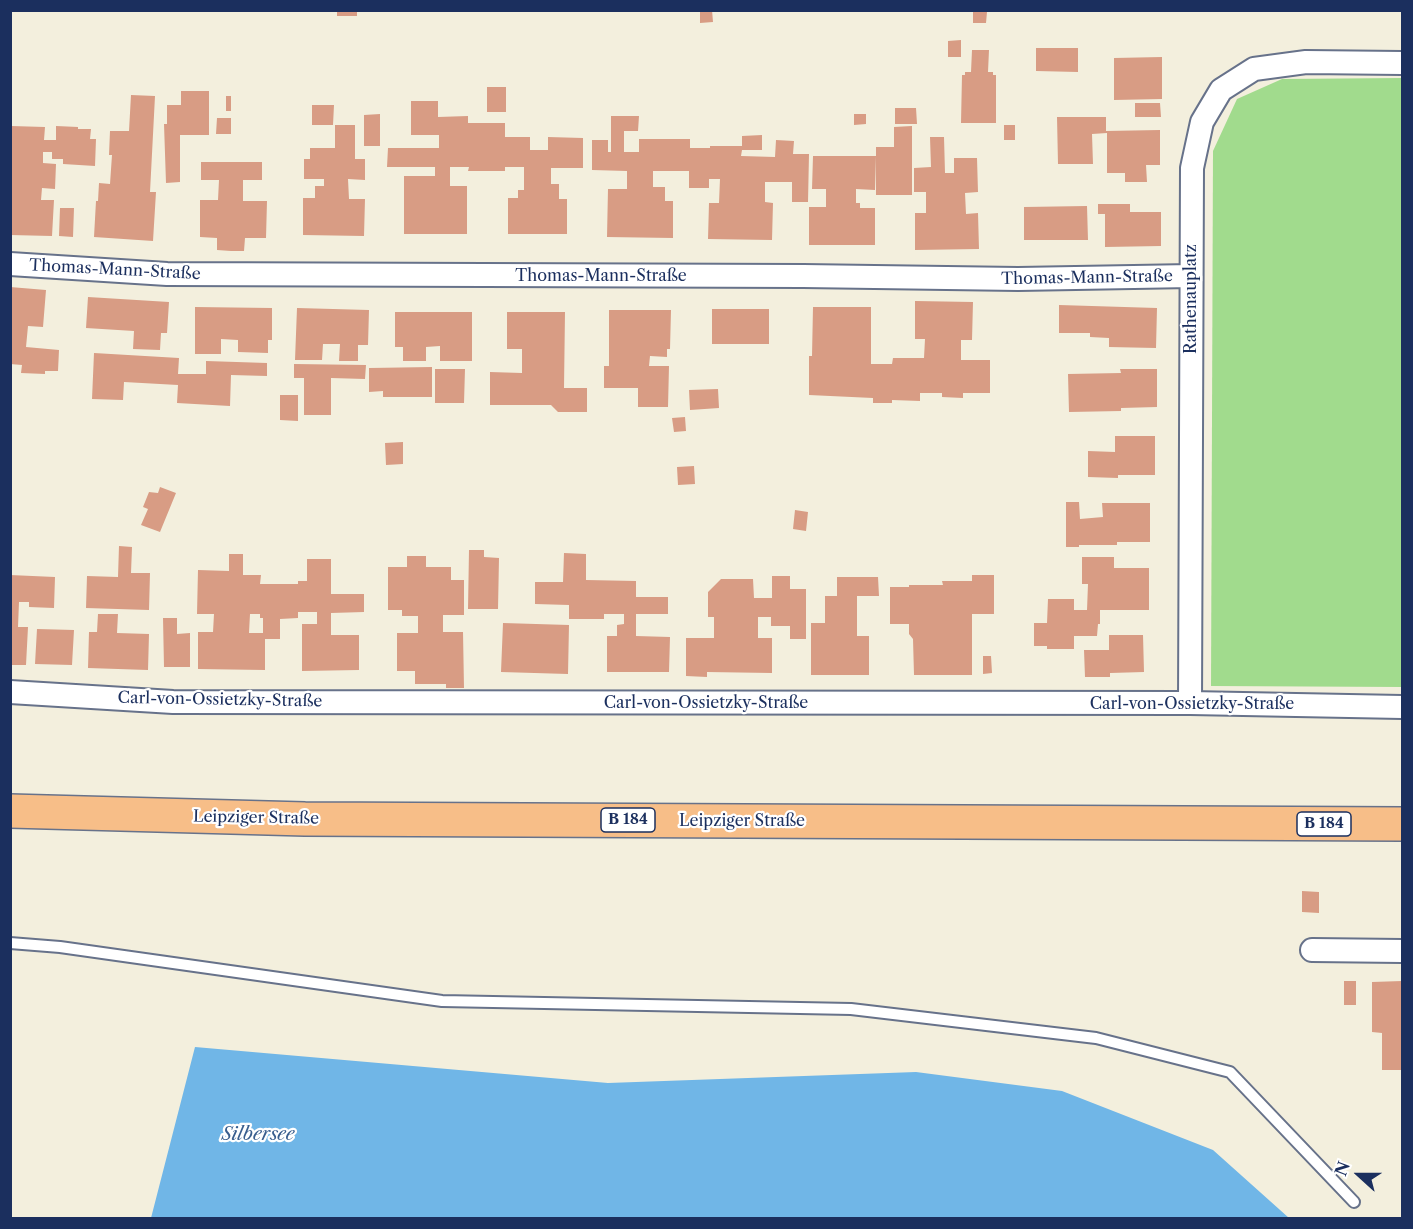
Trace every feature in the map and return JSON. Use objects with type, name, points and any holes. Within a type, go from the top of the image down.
[{"type":"main road","name":"Leipziger Straße","points":[[10,811],[317,819],[1402,824]]},
{"type":"street","name":"Rathenauplatz","points":[[1190,704],[1192,168],[1202,122],[1221,90],[1254,69],[1306,62],[1402,63]]},
{"type":"street","name":"Thomas-Mann-Straße","points":[[10,264],[167,274],[1018,279],[1191,276]]},
{"type":"street","name":"Carl-von-Ossietzky-Straße","points":[[10,692],[173,702],[1190,704],[1402,707]]},
{"type":"street","points":[[1312,950],[1402,951]]},
{"type":"lane","points":[[10,943],[72,948],[442,1001],[852,1009],[1096,1038],[1230,1072],[1354,1202]]},
{"type":"green space","points":[[1402,78],[1402,687],[1211,686],[1213,151],[1237,99],[1282,79]]},
{"type":"water","name":"Silbersee","points":[[195,1047],[608,1083],[916,1072],[1062,1091],[1213,1150],[1289,1218],[151,1218]]},
{"type":"building","points":[[337,10],[357,10],[357,16],[337,16]]},
{"type":"building","points":[[700,10],[712,10],[713,22],[700,23]]},
{"type":"building","points":[[973,12],[987,12],[986,23],[973,23]]},
{"type":"building","points":[[961,40],[961,57],[948,57],[948,41]]},
{"type":"building","points":[[1036,48],[1078,48],[1078,72],[1036,71]]},
{"type":"building","points":[[972,50],[989,50],[988,72],[996,75],[996,123],[961,123],[962,75],[965,75],[965,72],[971,72]]},
{"type":"building","points":[[1162,57],[1162,99],[1114,100],[1114,58]]},
{"type":"building","points":[[487,87],[506,87],[506,112],[487,112]]},
{"type":"building","points":[[181,91],[209,91],[209,135],[180,135],[180,182],[166,183],[164,124],[167,124],[167,105],[181,105]]},
{"type":"building","points":[[131,95],[155,96],[150,192],[156,192],[153,241],[94,237],[99,183],[110,184],[112,155],[109,155],[110,131],[129,131]]},
{"type":"building","points":[[226,96],[231,96],[231,111],[226,111]]},
{"type":"building","points":[[411,101],[438,101],[438,117],[468,116],[468,123],[505,123],[505,137],[530,137],[530,150],[548,150],[548,137],[583,138],[583,168],[551,168],[551,184],[559,184],[559,199],[567,199],[567,234],[508,234],[508,198],[518,198],[518,190],[524,190],[524,167],[505,167],[505,171],[468,171],[469,167],[450,167],[450,186],[467,186],[467,234],[404,234],[404,176],[435,176],[435,167],[387,167],[388,148],[439,148],[439,135],[411,135]]},
{"type":"building","points":[[1135,103],[1160,103],[1161,117],[1135,117]]},
{"type":"building","points":[[312,105],[334,105],[333,125],[312,125]]},
{"type":"building","points":[[895,108],[916,108],[917,124],[895,124]]},
{"type":"building","points":[[380,114],[380,146],[364,146],[364,115]]},
{"type":"building","points":[[854,114],[866,114],[866,124],[854,125]]},
{"type":"building","points":[[611,116],[639,116],[638,131],[624,131],[624,152],[639,152],[639,139],[690,139],[690,148],[710,148],[710,146],[742,146],[742,136],[762,135],[762,150],[742,150],[741,156],[775,157],[776,140],[794,141],[793,154],[809,154],[808,202],[792,202],[792,182],[765,182],[765,202],[773,203],[772,240],[708,239],[709,203],[719,203],[720,179],[709,179],[709,188],[689,188],[689,171],[653,171],[653,187],[665,187],[665,201],[673,201],[673,238],[607,237],[608,189],[627,189],[627,171],[592,170],[592,140],[608,140],[608,152],[611,152]]},
{"type":"building","points":[[1057,117],[1106,117],[1106,131],[1160,130],[1160,165],[1146,165],[1147,182],[1125,182],[1125,173],[1107,173],[1107,133],[1092,134],[1093,164],[1058,164]]},
{"type":"building","points":[[217,118],[231,118],[231,134],[216,134]]},
{"type":"building","points":[[335,125],[355,125],[355,159],[365,159],[365,180],[348,179],[349,199],[365,199],[364,236],[303,235],[303,198],[315,198],[315,186],[324,186],[324,179],[304,179],[304,159],[310,159],[310,148],[335,148]]},
{"type":"building","points":[[1004,125],[1015,125],[1015,140],[1004,140]]},
{"type":"building","points":[[11,126],[45,127],[44,140],[56,140],[56,126],[78,127],[78,129],[91,129],[90,139],[96,139],[95,166],[63,164],[63,159],[52,159],[52,152],[43,152],[43,163],[56,164],[55,189],[42,188],[41,200],[54,200],[52,236],[10,235]]},
{"type":"building","points":[[912,126],[912,195],[876,195],[876,147],[894,147],[894,127]]},
{"type":"building","points":[[930,137],[944,137],[945,173],[954,173],[954,158],[977,158],[978,192],[965,193],[966,214],[978,213],[979,249],[915,250],[915,213],[926,213],[926,192],[914,192],[914,168],[931,167]]},
{"type":"building","points":[[813,156],[876,156],[875,190],[856,189],[856,203],[860,203],[860,208],[875,208],[875,245],[809,245],[809,207],[826,207],[826,189],[812,189]]},
{"type":"building","points":[[201,162],[262,162],[262,180],[243,180],[243,201],[267,201],[266,238],[245,238],[244,251],[231,251],[217,250],[217,238],[200,237],[200,200],[218,200],[219,180],[201,180]]},
{"type":"building","points":[[1098,204],[1130,204],[1130,212],[1161,212],[1161,246],[1105,247],[1105,214],[1098,214]]},
{"type":"building","points":[[1087,206],[1088,240],[1024,240],[1024,207]]},
{"type":"building","points":[[60,208],[74,208],[73,237],[59,236]]},
{"type":"building","points":[[10,287],[46,290],[43,327],[28,326],[26,347],[59,350],[58,371],[45,371],[45,374],[21,373],[22,365],[10,364]]},
{"type":"building","points":[[88,297],[169,302],[167,333],[161,333],[160,350],[133,349],[134,331],[86,328]]},
{"type":"building","points":[[915,301],[973,302],[972,340],[961,340],[961,360],[990,360],[990,393],[963,393],[963,398],[942,397],[942,393],[920,393],[920,401],[892,400],[892,403],[873,403],[873,398],[809,395],[813,307],[871,307],[871,364],[892,364],[893,358],[924,358],[925,339],[915,339]]},
{"type":"building","points":[[1059,305],[1157,308],[1156,348],[1109,347],[1109,338],[1090,337],[1090,333],[1059,333]]},
{"type":"building","points":[[195,307],[272,308],[272,340],[268,340],[268,353],[238,352],[238,340],[221,339],[221,354],[195,354]]},
{"type":"building","points":[[297,308],[369,310],[368,345],[358,345],[358,361],[339,361],[340,344],[323,344],[322,360],[295,360]]},
{"type":"building","points":[[712,309],[769,309],[769,344],[712,344]]},
{"type":"building","points":[[609,310],[671,310],[670,349],[667,349],[667,357],[650,356],[649,366],[669,366],[668,407],[638,407],[638,388],[604,388],[604,366],[609,366]]},
{"type":"building","points":[[395,312],[472,312],[472,361],[440,361],[440,346],[426,347],[426,361],[403,361],[403,347],[395,347]]},
{"type":"building","points":[[507,312],[565,312],[564,388],[587,388],[587,412],[558,412],[551,405],[490,405],[490,372],[522,373],[522,349],[507,349]]},
{"type":"building","points":[[94,353],[179,358],[178,374],[206,374],[206,361],[267,363],[267,376],[231,375],[230,406],[177,403],[178,385],[124,382],[123,400],[92,399]]},
{"type":"building","points":[[294,364],[366,365],[365,379],[331,378],[331,415],[304,415],[304,378],[294,378]]},
{"type":"building","points":[[432,367],[432,397],[383,397],[383,391],[369,392],[369,368]]},
{"type":"building","points":[[435,369],[465,369],[464,403],[435,403]]},
{"type":"building","points":[[1120,369],[1157,369],[1157,407],[1121,408],[1121,411],[1069,412],[1068,374],[1121,373]]},
{"type":"building","points":[[718,389],[719,408],[690,410],[689,390]]},
{"type":"building","points":[[280,395],[298,395],[298,421],[280,420]]},
{"type":"building","points":[[685,417],[686,431],[674,432],[672,418]]},
{"type":"building","points":[[1115,436],[1155,436],[1155,475],[1118,475],[1118,478],[1088,477],[1088,451],[1115,452]]},
{"type":"building","points":[[403,442],[403,464],[386,465],[385,443]]},
{"type":"building","points":[[694,466],[695,484],[678,485],[677,467]]},
{"type":"building","points":[[160,487],[176,493],[160,532],[141,525],[148,509],[143,507],[149,492],[158,493]]},
{"type":"building","points":[[1066,502],[1079,502],[1080,519],[1103,517],[1102,503],[1150,503],[1150,542],[1117,542],[1117,545],[1066,547]]},
{"type":"building","points":[[795,510],[808,512],[806,531],[793,529]]},
{"type":"building","points":[[119,546],[132,547],[131,573],[150,573],[149,610],[86,608],[87,576],[118,577]]},
{"type":"building","points":[[469,550],[484,550],[484,557],[499,558],[498,609],[468,609]]},
{"type":"building","points":[[564,553],[586,554],[586,580],[636,581],[636,597],[668,597],[668,614],[636,614],[636,636],[670,637],[669,672],[607,672],[607,636],[617,636],[617,625],[624,624],[624,614],[604,614],[604,619],[569,619],[569,605],[535,604],[535,582],[563,582]]},
{"type":"building","points":[[229,554],[243,554],[243,575],[261,575],[260,584],[298,584],[298,581],[307,581],[307,559],[331,559],[331,594],[364,594],[364,612],[331,613],[331,635],[359,635],[359,670],[302,671],[302,624],[317,624],[317,612],[298,612],[298,618],[280,619],[280,639],[265,639],[265,670],[198,669],[198,632],[213,632],[214,614],[197,614],[198,570],[229,571]],"holes":[[[250,614],[260,614],[260,618],[263,618],[263,633],[249,633]]]},
{"type":"building","points":[[407,556],[426,556],[426,567],[451,567],[451,580],[464,580],[464,615],[443,615],[443,632],[463,632],[464,688],[446,688],[446,684],[415,684],[415,671],[397,671],[397,633],[418,633],[418,616],[402,616],[402,610],[388,610],[388,567],[407,567]]},
{"type":"building","points":[[1082,557],[1114,557],[1114,568],[1149,568],[1149,610],[1100,610],[1097,636],[1074,636],[1074,649],[1047,649],[1047,646],[1034,646],[1034,623],[1047,623],[1048,599],[1074,599],[1074,610],[1087,610],[1088,584],[1082,584]]},
{"type":"building","points":[[10,575],[55,577],[54,608],[29,607],[29,602],[19,602],[18,627],[28,627],[26,665],[10,665]]},
{"type":"building","points":[[972,575],[994,575],[994,614],[972,614],[972,675],[914,675],[913,639],[909,634],[909,624],[890,624],[890,587],[943,585],[942,581],[972,581]]},
{"type":"building","points":[[772,576],[790,576],[790,589],[806,589],[806,639],[790,639],[790,626],[771,626],[771,617],[758,617],[758,638],[772,638],[772,673],[707,672],[707,677],[686,676],[686,638],[714,638],[714,617],[708,617],[708,592],[721,579],[753,579],[754,598],[772,598]]},
{"type":"building","points":[[837,577],[878,577],[879,596],[857,596],[857,636],[869,636],[869,675],[811,675],[811,623],[825,623],[825,596],[837,596]]},
{"type":"building","points":[[98,614],[118,614],[117,633],[149,634],[148,670],[88,668],[89,632],[97,632]]},
{"type":"building","points":[[163,618],[177,618],[177,634],[190,633],[190,667],[164,667]]},
{"type":"building","points":[[503,623],[569,625],[568,674],[501,672]]},
{"type":"building","points":[[37,629],[74,630],[72,665],[35,664]]},
{"type":"building","points":[[1109,635],[1143,635],[1144,672],[1110,673],[1110,677],[1085,677],[1084,650],[1109,650]]},
{"type":"building","points":[[983,656],[991,656],[992,673],[983,674]]},
{"type":"building","points":[[1302,891],[1319,892],[1319,913],[1302,912]]},
{"type":"building","points":[[1344,981],[1356,981],[1356,1005],[1344,1005]]},
{"type":"building","points":[[1402,981],[1402,1070],[1382,1070],[1382,1033],[1372,1032],[1372,982]]}]
